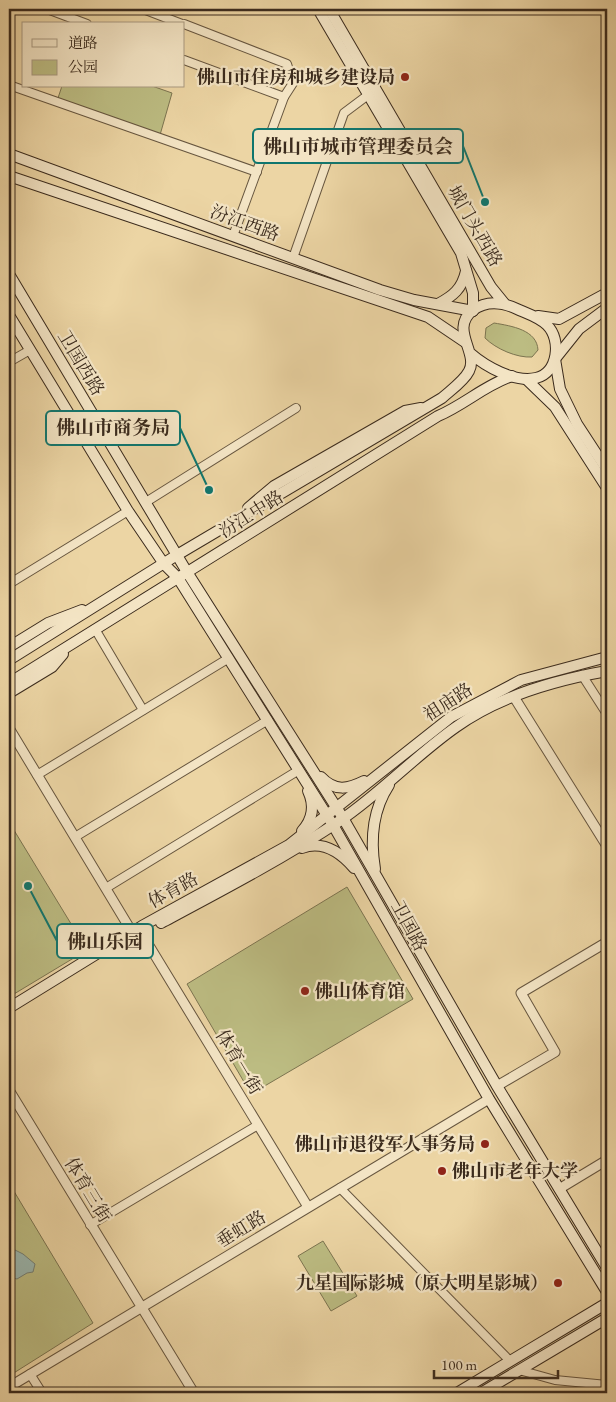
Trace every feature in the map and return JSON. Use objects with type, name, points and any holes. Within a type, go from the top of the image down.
[{"type":"main road","name":"城门头西路","points":[[318,9],[461,253],[473,292],[473,311]]},
{"type":"main road","name":"城门头西路","points":[[329,9],[491,287],[504,303]]},
{"type":"main road","name":"汾江西路","points":[[9,154],[380,290],[473,311]]},
{"type":"main road","name":"汾江西路","points":[[9,176],[428,317],[465,342]]},
{"type":"main road","points":[[438,304],[454,296],[464,283],[466,270]]},
{"type":"main road","name":"卫国西路","points":[[9,274],[187,572]]},
{"type":"main road","points":[[529,314],[559,319],[606,292]]},
{"type":"main road","points":[[607,308],[579,329],[555,359],[545,374],[536,378],[526,379],[512,376],[480,362],[470,353],[465,342],[464,330],[466,320],[473,311],[488,303],[504,303],[546,324],[552,331],[556,345],[555,359],[560,389],[578,424],[607,470]]},
{"type":"main road","name":"卫国西路","points":[[9,315],[128,511],[164,564],[178,578]]},
{"type":"main road","name":"汾江中路","points":[[9,660],[177,555],[429,407],[469,372],[471,365],[470,353]]},
{"type":"main road","name":"汾江中路","points":[[9,682],[279,516],[324,494],[370,467],[423,434],[453,410],[495,382],[512,376]]},
{"type":"main road","points":[[526,379],[555,407],[607,488]]},
{"type":"main road","points":[[187,572],[337,808],[497,1086],[607,1268]]},
{"type":"main road","name":"卫国路","points":[[178,578],[331,820],[490,1099],[607,1292]]},
{"type":"main road","points":[[9,647],[48,623],[102,603]]},
{"type":"main road","points":[[9,693],[52,667],[72,644]]},
{"type":"main road","name":"祖庙路","points":[[331,820],[337,808],[378,774],[440,725],[485,697],[521,680],[607,657]]},
{"type":"main road","name":"祖庙路","points":[[331,820],[343,818],[457,726],[514,697],[582,675],[607,670]]},
{"type":"main road","points":[[310,764],[328,785],[339,789],[353,786],[378,774]]},
{"type":"main road","points":[[289,851],[307,825],[313,808],[311,797],[300,771]]},
{"type":"main road","points":[[376,875],[371,844],[375,816],[385,791],[394,777]]},
{"type":"main road","name":"体育路","points":[[9,1008],[137,933],[289,851],[331,820]]},
{"type":"main road","points":[[289,851],[319,845],[333,849],[366,881]]},
{"type":"main road","name":"体育路","points":[[9,1016],[137,933]]},
{"type":"main road","points":[[457,1393],[607,1303]]},
{"type":"main road","points":[[480,1393],[607,1318]]},
{"type":"street","points":[[47,9],[82,22]]},
{"type":"street","points":[[143,9],[178,22]]},
{"type":"street","points":[[185,25],[287,64],[292,83],[284,97],[233,236]]},
{"type":"street","points":[[185,60],[284,97]]},
{"type":"street","points":[[9,85],[257,172]]},
{"type":"street","points":[[293,258],[344,112],[368,95]]},
{"type":"street","points":[[9,362],[30,350]]},
{"type":"street","points":[[146,502],[296,408]]},
{"type":"street","points":[[9,584],[128,511]]},
{"type":"street","points":[[95,630],[144,710]]},
{"type":"street","points":[[37,775],[229,658]]},
{"type":"street","points":[[582,675],[607,714]]},
{"type":"street","points":[[514,697],[607,846]]},
{"type":"street","points":[[75,837],[268,720]]},
{"type":"street","name":"体育一街","points":[[9,728],[106,888],[137,933],[308,1208]]},
{"type":"street","points":[[106,888],[300,771]]},
{"type":"street","points":[[497,1086],[555,1052],[521,993],[607,942]]},
{"type":"street","name":"体育三街","points":[[9,1090],[194,1393]]},
{"type":"street","name":"垂虹路","points":[[9,1387],[490,1099]]},
{"type":"street","points":[[90,1225],[258,1125]]},
{"type":"street","points":[[559,1189],[607,1160]]},
{"type":"street","points":[[340,1188],[510,1361]]},
{"type":"street","points":[[519,1370],[555,1380],[607,1386]]},
{"type":"street","points":[[30,1374],[42,1393]]},
{"type":"green space","points":[[61,88],[158,88],[172,93],[160,135],[58,98]]},
{"type":"green space","points":[[494,323],[528,333],[537,343],[538,350],[532,357],[526,357],[507,352],[495,346],[485,338],[486,328]]},
{"type":"green space","points":[[9,822],[87,950],[9,997]]},
{"type":"green space","points":[[347,887],[413,999],[251,1094],[187,984]]},
{"type":"green space","points":[[9,1183],[93,1323],[9,1376]]},
{"type":"green space","points":[[323,1241],[357,1296],[331,1311],[298,1256]]},
{"type":"water","points":[[9,1247],[23,1254],[35,1264],[33,1272],[17,1279],[9,1277]]},
{"type":"place","name":"佛山市住房和城乡建设局","points":[[405,77]]},
{"type":"place","name":"佛山市城市管理委员会","points":[[485,202]]},
{"type":"place","name":"佛山市商务局","points":[[209,490]]},
{"type":"place","name":"佛山乐园","points":[[28,886]]},
{"type":"place","name":"佛山体育馆","points":[[305,991]]},
{"type":"place","name":"佛山市退役军人事务局","points":[[485,1144]]},
{"type":"place","name":"佛山市老年大学","points":[[442,1171]]},
{"type":"place","name":"九星国际影城（原大明星影城）","points":[[558,1283]]}]
